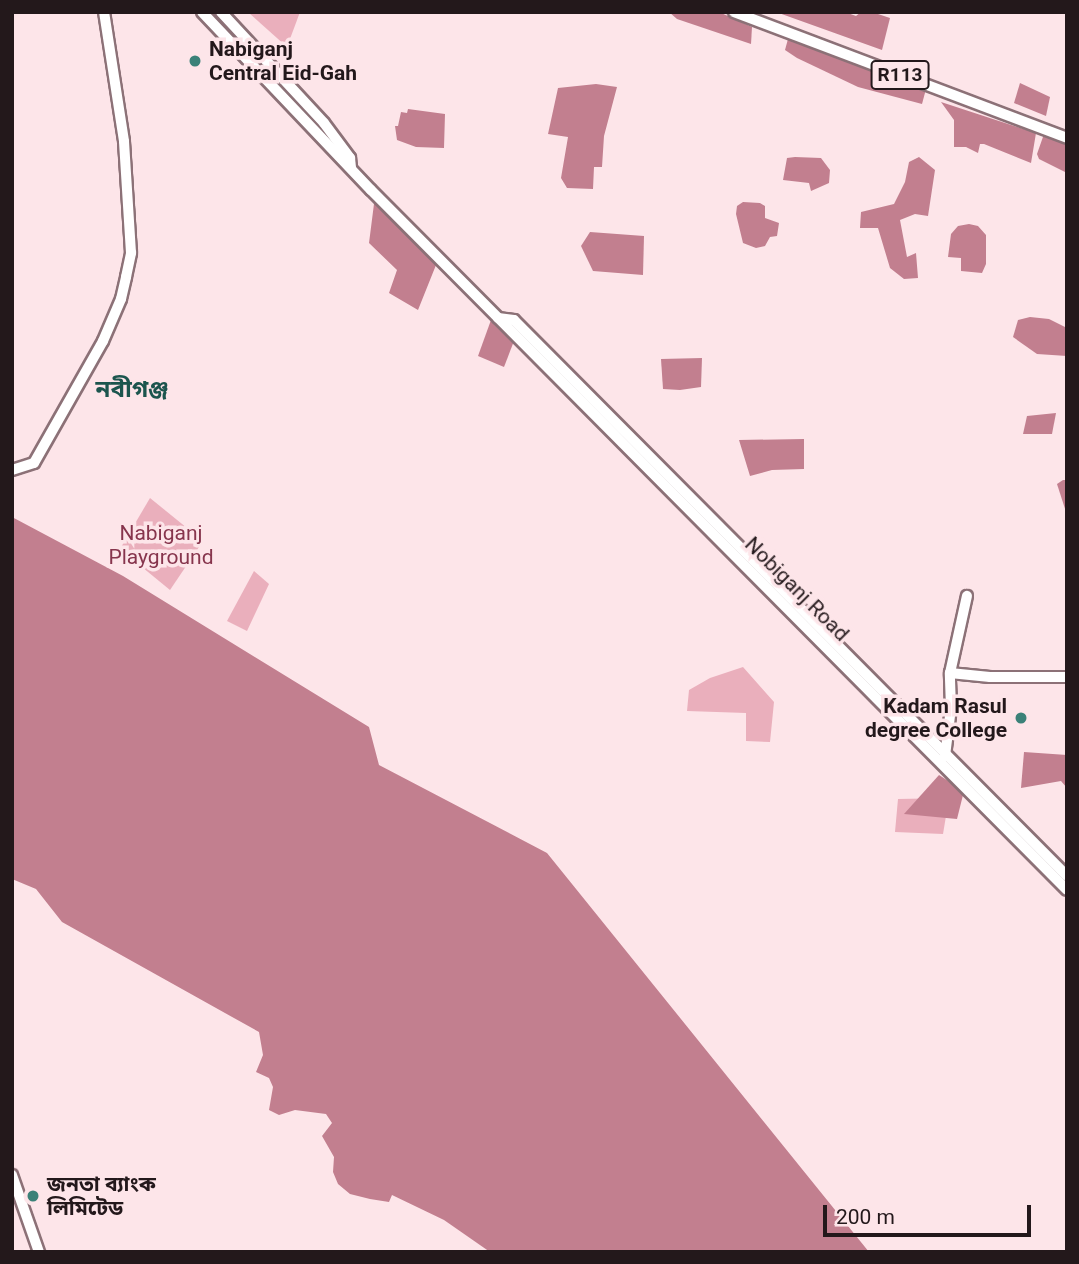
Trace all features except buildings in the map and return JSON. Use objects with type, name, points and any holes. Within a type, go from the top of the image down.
[{"type":"main road","points":[[12,470],[34,463],[84,379],[121,299],[129,265],[131,253],[124,141],[104,12]]},
{"type":"main road","name":"Nobiganj Road","points":[[202,12],[351,169],[944,763],[1067,890]]},
{"type":"main road","name":"Nobiganj Road","points":[[221,12],[324,123],[349,158],[351,169]]},
{"type":"main road","name":"R113","points":[[734,12],[1067,138]]},
{"type":"main road","name":"Nobiganj Road","points":[[498,318],[514,320],[946,751],[1067,876]]},
{"type":"main road","points":[[944,763],[951,708],[950,673],[967,596]]},
{"type":"main road","points":[[950,673],[990,677],[1067,677]]},
{"type":"main road","points":[[12,1175],[39,1252]]},
{"type":"green space","points":[[248,12],[300,12],[287,47]]},
{"type":"green space","name":"Nabiganj Playground","points":[[150,498],[203,541],[170,590],[120,549]]},
{"type":"green space","points":[[254,571],[269,584],[247,631],[227,621]]},
{"type":"green space","points":[[743,667],[774,702],[770,742],[746,741],[746,713],[687,711],[689,690],[710,678]]},
{"type":"green space","points":[[949,798],[943,834],[895,832],[898,799]]},
{"type":"shaded area","points":[[669,12],[719,12],[752,27],[751,44],[677,19]]},
{"type":"shaded area","points":[[776,12],[845,12],[856,16],[861,12],[872,12],[890,18],[882,50]]},
{"type":"shaded area","points":[[788,39],[926,89],[922,104],[858,87],[797,58],[785,50]]},
{"type":"shaded area","points":[[1020,83],[1050,97],[1046,116],[1014,103]]},
{"type":"shaded area","points":[[596,84],[617,87],[604,136],[602,167],[594,167],[593,189],[567,188],[561,178],[568,137],[548,134],[558,88]]},
{"type":"shaded area","points":[[941,102],[1036,133],[1031,163],[984,144],[980,144],[978,153],[966,147],[954,147],[954,120]]},
{"type":"shaded area","points":[[408,109],[445,114],[444,148],[416,147],[397,140],[395,126],[398,126],[401,112],[407,113]]},
{"type":"shaded area","points":[[1044,134],[1067,141],[1067,173],[1039,159],[1037,154]]},
{"type":"shaded area","points":[[919,157],[935,170],[928,216],[915,214],[900,220],[907,257],[916,253],[918,278],[904,279],[890,268],[878,228],[860,228],[861,212],[894,204],[905,182],[909,162]]},
{"type":"shaded area","points":[[787,158],[821,158],[830,170],[829,183],[811,191],[809,183],[783,180]]},
{"type":"shaded area","points":[[375,196],[438,260],[418,310],[389,293],[397,270],[369,243]]},
{"type":"shaded area","points":[[743,202],[760,203],[765,206],[765,218],[779,223],[777,236],[770,237],[765,246],[756,248],[743,243],[736,214],[737,206]]},
{"type":"shaded area","points":[[958,226],[978,226],[986,235],[986,264],[982,273],[961,271],[961,258],[948,257],[951,234]]},
{"type":"shaded area","points":[[590,232],[644,236],[643,275],[593,271],[581,246]]},
{"type":"shaded area","points":[[1030,317],[1049,319],[1067,328],[1067,356],[1037,354],[1013,337],[1018,320]]},
{"type":"shaded area","points":[[491,320],[514,341],[504,367],[478,356]]},
{"type":"shaded area","points":[[702,358],[701,387],[663,389],[661,359]]},
{"type":"shaded area","points":[[1056,413],[1052,434],[1023,434],[1027,416]]},
{"type":"shaded area","points":[[804,439],[804,469],[772,470],[750,476],[739,440]]},
{"type":"shaded area","points":[[1067,480],[1067,515],[1057,484]]},
{"type":"shaded area","points":[[12,517],[123,576],[369,727],[379,765],[547,853],[869,1252],[490,1252],[444,1220],[392,1195],[389,1202],[370,1199],[350,1194],[338,1184],[333,1172],[334,1157],[322,1136],[332,1123],[326,1114],[295,1110],[279,1115],[269,1110],[273,1087],[269,1078],[256,1072],[263,1055],[259,1032],[62,922],[36,889],[12,879]]},
{"type":"shaded area","points":[[1024,752],[1067,755],[1067,788],[1061,781],[1021,788]]},
{"type":"shaded area","points":[[939,775],[964,791],[957,819],[904,814]]},
{"type":"place","name":"Nabiganj Central Eid-Gah","points":[[195,61]]},
{"type":"place","name":"Kadam Rasul degree College","points":[[1021,718]]},
{"type":"place","name":"জনতা ব্যাংক লিমিটেড","points":[[33,1196]]},
{"type":"district","name":"নবীগঞ্জ","points":[[132,390]]}]
